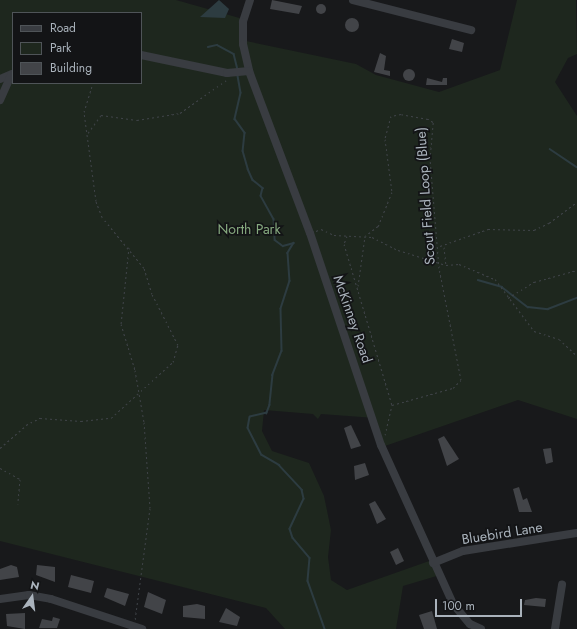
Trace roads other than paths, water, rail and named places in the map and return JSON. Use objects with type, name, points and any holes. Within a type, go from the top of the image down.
[{"type":"street","name":"McKinney Road","points":[[250,0],[243,22],[243,44],[238,72],[310,233],[382,445],[433,563],[453,604],[470,624],[481,629]]},
{"type":"street","points":[[353,0],[471,30]]},
{"type":"street","points":[[142,55],[238,72]]},
{"type":"street","points":[[0,79],[12,74]]},
{"type":"street","points":[[0,100],[12,74]]},
{"type":"street","name":"Bluebird Lane","points":[[433,563],[463,551],[577,534]]},
{"type":"street","points":[[555,629],[562,585]]},
{"type":"street","points":[[0,599],[29,595],[51,599],[142,629]]},
{"type":"waterway","points":[[208,47],[217,45],[234,54],[238,70]]},
{"type":"waterway","points":[[238,76],[241,93],[235,119],[245,133],[243,151],[248,169],[253,180],[263,188],[261,196],[274,219],[275,240],[283,246],[294,243],[288,253],[290,281],[281,309],[282,351],[273,375],[270,405],[267,413],[250,417],[248,428],[262,455],[279,465],[302,490],[304,499],[290,529],[293,538],[310,558],[308,581],[325,629]]},
{"type":"waterway","points":[[550,149],[577,167]]},
{"type":"waterway","points":[[478,280],[502,287],[528,307],[548,309],[577,298]]},
{"type":"park label","name":"North Park","points":[[249,229]]}]
